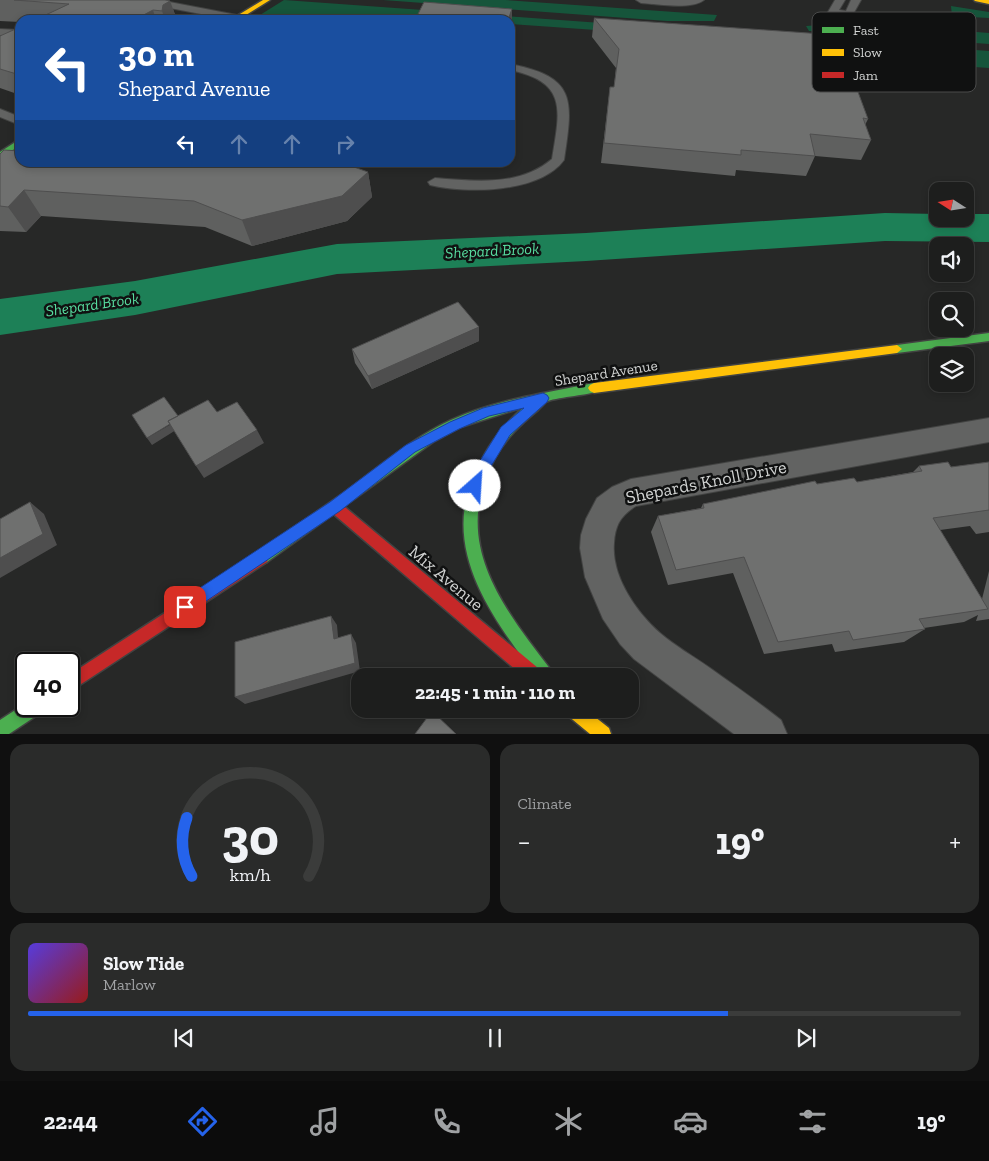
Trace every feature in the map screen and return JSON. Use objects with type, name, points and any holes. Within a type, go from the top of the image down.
[{"type":"main road","points":[[242,15],[267,0]]},
{"type":"main road","points":[[977,0],[989,2]]},
{"type":"main road","points":[[0,155],[15,146]]},
{"type":"main road","name":"Shepard Avenue","points":[[80,677],[335,507],[410,449],[454,425],[487,412],[543,398],[602,387],[989,336]]},
{"type":"main road","points":[[539,668],[497,609],[471,554],[469,534],[472,495],[478,476],[505,431],[543,398]]},
{"type":"main road","name":"Mix Avenue","points":[[335,507],[525,668]]},
{"type":"main road","points":[[0,730],[20,717]]},
{"type":"main road","points":[[583,718],[602,734]]},
{"type":"street","name":"Shepards Knoll Drive","points":[[767,734],[642,641],[621,613],[601,574],[596,557],[597,539],[603,518],[613,502],[631,493],[989,430]]},
{"type":"lane","points":[[144,0],[216,15]]},
{"type":"lane","points":[[641,0],[675,3],[699,0]]},
{"type":"lane","points":[[833,12],[840,0]]},
{"type":"lane","points":[[849,12],[856,0]]},
{"type":"lane","points":[[0,32],[15,34]]},
{"type":"lane","points":[[435,182],[476,186],[520,180],[540,174],[558,160],[565,114],[559,90],[546,76],[515,68]]},
{"type":"lane","points":[[0,113],[15,119]]},
{"type":"green space","points":[[284,0],[491,15],[389,15],[260,15]]},
{"type":"green space","points":[[383,0],[505,0],[717,15],[714,21],[667,21]]},
{"type":"green space","points":[[951,6],[989,12],[989,18],[976,17],[976,12],[952,12]]},
{"type":"green space","points":[[515,17],[812,38],[812,45],[515,24]]},
{"type":"green space","points":[[806,26],[812,26],[812,31],[809,31]]},
{"type":"green space","points":[[976,32],[989,33],[989,44],[976,43]]},
{"type":"green space","points":[[976,50],[989,51],[989,68],[976,67]]},
{"type":"building","points":[[14,0],[170,1],[163,5],[162,11],[153,10],[144,15],[46,15],[69,4]]},
{"type":"building","points":[[424,2],[512,9],[510,15],[418,15]]},
{"type":"building","points":[[594,18],[812,33],[812,92],[858,92],[868,119],[863,118],[871,140],[810,134],[815,156],[741,150],[741,155],[604,143],[610,87],[614,87],[619,49]]},
{"type":"building","points":[[15,29],[15,74],[0,69],[0,36]]},
{"type":"building","points":[[4,150],[15,151],[15,167],[354,167],[368,172],[342,196],[242,220],[194,201],[24,190],[8,207],[0,206],[0,154]]},
{"type":"building","points":[[458,302],[479,327],[368,376],[352,349]]},
{"type":"building","points":[[164,397],[178,416],[168,421],[170,424],[147,438],[132,415]]},
{"type":"building","points":[[208,400],[217,412],[237,402],[257,430],[196,466],[168,421]]},
{"type":"building","points":[[948,462],[951,467],[989,462],[989,510],[933,518],[988,609],[919,619],[925,629],[853,640],[849,631],[778,642],[744,557],[676,570],[658,516],[704,508],[703,504],[815,481],[817,484],[854,478],[857,482],[922,471],[919,466]]},
{"type":"building","points":[[30,502],[43,534],[0,558],[0,519]]},
{"type":"building","points":[[331,616],[334,639],[351,634],[355,663],[235,697],[235,642]]},
{"type":"building","points":[[427,718],[439,718],[456,734],[415,734]]},
{"type":"waterway","name":"Shepard Brook","points":[[0,317],[135,298],[337,259],[586,247],[885,227],[989,228]]},
{"type":"traffic: fast","points":[[0,155],[15,146]]},
{"type":"traffic: fast","points":[[897,349],[989,337]]},
{"type":"traffic: fast","points":[[262,557],[350,496],[402,456],[443,430],[457,423],[508,406],[594,388]]},
{"type":"traffic: fast","points":[[539,668],[495,605],[482,580],[474,554],[470,528],[473,500],[483,470],[494,448],[506,431],[540,401]]},
{"type":"traffic: fast","points":[[0,730],[20,717]]},
{"type":"traffic: slow","points":[[242,15],[267,0]]},
{"type":"traffic: slow","points":[[977,0],[989,2]]},
{"type":"traffic: slow","points":[[594,388],[897,349]]},
{"type":"traffic: slow","points":[[584,718],[603,734]]},
{"type":"traffic: jam","points":[[335,507],[525,668]]},
{"type":"traffic: jam","points":[[80,677],[262,557]]},
{"type":"route","points":[[185,607],[335,507],[410,449],[454,425],[487,412],[543,398],[505,431],[478,476],[475,486]]}]
